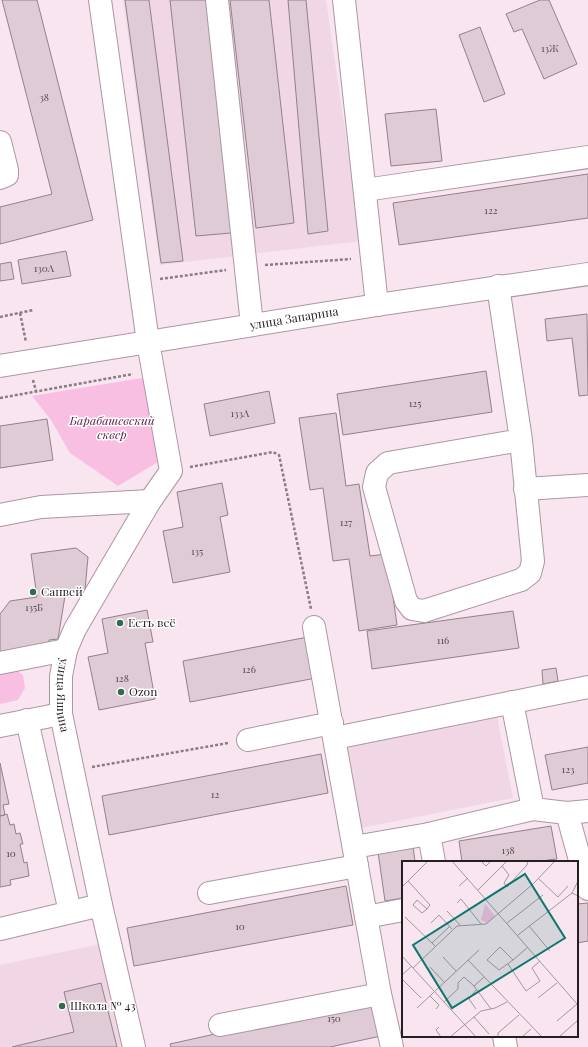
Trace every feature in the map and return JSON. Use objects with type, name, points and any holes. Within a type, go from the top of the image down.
[{"type":"street","points":[[100,0],[148,342],[171,471]]},
{"type":"street","points":[[217,0],[252,325]]},
{"type":"street","points":[[344,0],[377,305]]},
{"type":"street","points":[[0,142],[7,170],[7,175],[0,178]]},
{"type":"street","points":[[364,190],[588,157]]},
{"type":"street","name":"улица Запарина","points":[[0,366],[498,286],[588,274]]},
{"type":"street","points":[[498,286],[521,440],[533,561],[530,573],[521,580],[424,611],[412,609],[406,601],[374,487],[376,473],[388,462],[521,440]]},
{"type":"street","name":"улица Яшина","points":[[134,1047],[71,771],[61,714],[61,676],[66,650],[75,629],[150,501],[171,471]]},
{"type":"street","points":[[525,488],[588,485]]},
{"type":"street","points":[[0,514],[41,507],[150,501]]},
{"type":"street","points":[[314,627],[380,994],[392,1047]]},
{"type":"street","points":[[0,663],[66,650]]},
{"type":"street","points":[[248,740],[333,730],[512,702],[588,687]]},
{"type":"street","points":[[512,702],[532,809]]},
{"type":"street","points":[[0,726],[61,714]]},
{"type":"street","points":[[27,720],[70,912]]},
{"type":"street","points":[[209,893],[356,856],[429,834],[532,809],[578,812],[588,889]]},
{"type":"street","points":[[429,834],[434,861]]},
{"type":"street","points":[[0,929],[101,906]]},
{"type":"street","points":[[366,917],[402,910]]},
{"type":"street","points":[[220,1025],[380,994]]},
{"type":"street","points":[[504,1037],[506,1047]]},
{"type":"path","points":[[0,317],[33,310]]},
{"type":"path","points":[[0,398],[153,371]]},
{"type":"path","points":[[171,471],[272,452],[277,453],[280,458],[314,627]]},
{"type":"path","points":[[71,771],[248,740]]},
{"type":"shaded area","points":[[123,0],[326,0],[361,241],[160,265]]},
{"type":"shaded area","points":[[496,711],[513,798],[361,828],[344,740]]},
{"type":"shaded area","name":"Школа № 43","points":[[110,942],[132,1047],[0,1047],[0,965]]},
{"type":"green space","name":"Барабашевский сквер","points":[[148,377],[163,459],[118,486],[70,453],[51,420],[32,396]]},
{"type":"green space","points":[[14,668],[23,675],[25,688],[18,700],[0,704],[0,671]]},
{"type":"building","points":[[2,0],[37,0],[93,220],[0,244],[0,207],[52,194]]},
{"type":"building","points":[[125,0],[149,0],[183,261],[161,263]]},
{"type":"building","points":[[170,0],[206,0],[231,233],[196,236]]},
{"type":"building","points":[[230,0],[269,0],[294,223],[256,228]]},
{"type":"building","points":[[288,0],[306,0],[328,231],[308,234]]},
{"type":"building","points":[[540,0],[549,0],[577,64],[544,79],[522,29],[514,32],[506,14]]},
{"type":"building","points":[[480,27],[505,94],[484,102],[459,35]]},
{"type":"building","points":[[436,109],[442,161],[391,166],[385,114]]},
{"type":"building","points":[[588,174],[588,218],[399,245],[393,203]]},
{"type":"building","points":[[66,251],[71,276],[22,284],[18,260]]},
{"type":"building","points":[[11,262],[14,279],[0,281],[0,264]]},
{"type":"building","points":[[587,314],[588,395],[579,396],[572,338],[547,341],[545,319]]},
{"type":"building","points":[[486,371],[492,412],[343,435],[337,394]]},
{"type":"building","points":[[269,391],[275,423],[210,436],[204,404]]},
{"type":"building","points":[[336,413],[346,486],[359,484],[370,556],[387,554],[397,625],[359,631],[349,559],[333,561],[323,488],[310,490],[299,418]]},
{"type":"building","points":[[47,419],[53,460],[0,468],[0,426]]},
{"type":"building","points":[[222,483],[228,515],[220,517],[230,572],[173,583],[163,531],[183,527],[177,492]]},
{"type":"building","points":[[76,548],[88,557],[85,590],[76,592],[76,595],[65,596],[58,639],[49,640],[50,647],[0,659],[0,614],[10,601],[37,597],[31,554]]},
{"type":"building","points":[[147,610],[153,642],[145,643],[155,699],[99,710],[88,657],[108,653],[102,619]]},
{"type":"building","points":[[513,611],[519,648],[372,669],[367,631]]},
{"type":"building","points":[[308,637],[316,678],[190,702],[183,661]]},
{"type":"building","points":[[556,668],[558,681],[543,684],[542,670]]},
{"type":"building","points":[[588,747],[588,783],[552,790],[545,755]]},
{"type":"building","points":[[321,754],[328,793],[109,835],[102,796]]},
{"type":"building","points":[[0,763],[9,804],[3,805],[5,815],[0,816]]},
{"type":"building","points":[[7,814],[10,825],[14,824],[16,834],[20,833],[23,844],[20,844],[24,863],[27,862],[29,876],[10,880],[11,885],[0,887],[0,816]]},
{"type":"building","points":[[551,826],[557,859],[547,861],[462,861],[459,841]]},
{"type":"building","points":[[413,846],[415,861],[402,861],[402,898],[385,901],[378,852]]},
{"type":"building","points":[[346,886],[353,925],[134,966],[127,928]]},
{"type":"building","points":[[588,903],[588,941],[578,943],[578,904]]},
{"type":"building","points":[[101,983],[117,1047],[12,1047],[74,1032],[64,992]]},
{"type":"building","points":[[373,999],[381,1036],[330,1047],[171,1047],[170,1044]]},
{"type":"place","name":"Санвей","points":[[33,592]]},
{"type":"place","name":"Есть всё","points":[[120,623]]},
{"type":"place","name":"Ozon","points":[[121,692]]},
{"type":"place","name":"Школа № 43","points":[[62,1006]]}]
